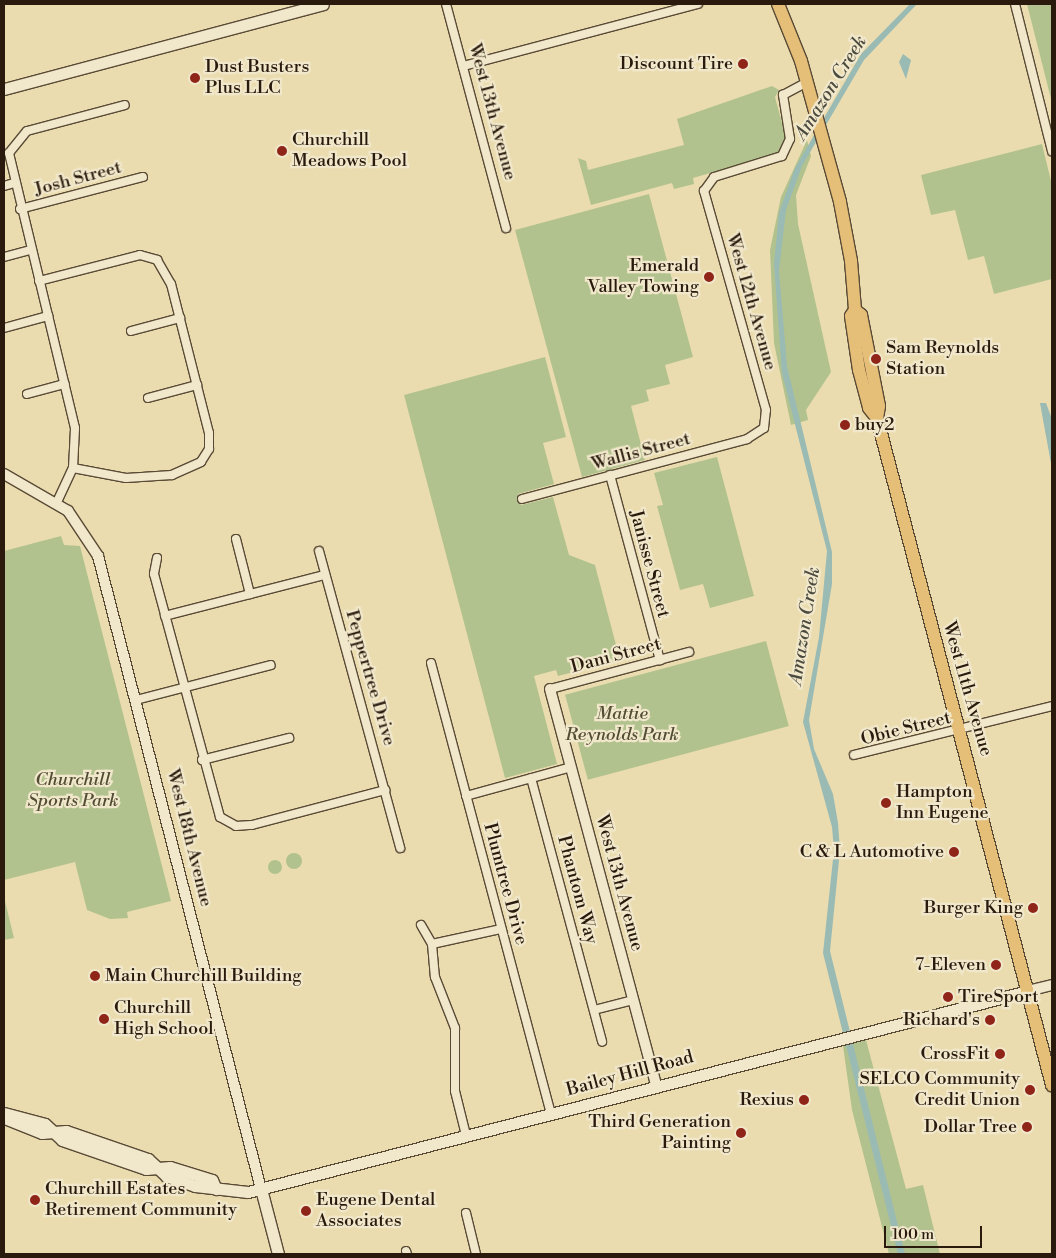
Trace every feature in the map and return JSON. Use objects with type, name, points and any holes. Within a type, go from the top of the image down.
[{"type":"main road","points":[[4,89],[304,6],[324,4]]},
{"type":"main road","name":"West 11th Avenue","points":[[778,4],[807,82],[847,233],[855,310],[851,316],[858,364],[869,408],[877,418],[1052,1085]]},
{"type":"main road","name":"Bailey Hill Road","points":[[4,1118],[42,1133],[66,1131],[148,1160],[157,1168],[170,1167],[212,1180],[216,1189],[236,1193],[261,1189],[841,1037],[1028,991]]},
{"type":"main road","name":"Bailey Hill Road","points":[[4,1113],[45,1124],[56,1133]]},
{"type":"main road","name":"West 18th Avenue","points":[[261,1189],[278,1254]]},
{"type":"street","name":"West 13th Avenue","points":[[446,4],[506,228]]},
{"type":"street","points":[[463,66],[698,4]]},
{"type":"street","points":[[1015,4],[1052,151]]},
{"type":"street","name":"West 12th Avenue","points":[[764,428],[766,410],[706,198],[706,185],[714,177],[782,156],[790,139],[783,95],[807,82]]},
{"type":"street","name":"Josh Street","points":[[57,502],[74,468],[76,428],[20,209],[9,153],[22,134],[125,105]]},
{"type":"street","name":"Josh Street","points":[[20,209],[143,177]]},
{"type":"street","name":"Josh Street","points":[[4,186],[14,183]]},
{"type":"street","points":[[4,257],[31,250]]},
{"type":"street","points":[[39,281],[147,256],[166,271],[180,318],[210,444],[194,467],[144,478],[74,468]]},
{"type":"street","points":[[4,328],[48,316]]},
{"type":"street","points":[[131,331],[180,318]]},
{"type":"street","points":[[27,394],[65,384]]},
{"type":"street","points":[[148,398],[197,385]]},
{"type":"street","name":"Wallis Street","points":[[522,499],[754,437],[764,428]]},
{"type":"street","name":"West 18th Avenue","points":[[4,474],[57,502],[85,530],[98,556],[261,1189]]},
{"type":"street","name":"Janisse Street","points":[[610,475],[660,660]]},
{"type":"street","points":[[236,539],[250,594]]},
{"type":"street","name":"Peppertree Drive","points":[[319,550],[400,848]]},
{"type":"street","points":[[158,558],[154,574],[216,812],[236,826],[385,790]]},
{"type":"street","points":[[165,616],[325,574]]},
{"type":"street","name":"Dani Street","points":[[550,689],[689,652]]},
{"type":"street","name":"Plumtree Drive","points":[[431,663],[552,1113]]},
{"type":"street","points":[[136,700],[271,665]]},
{"type":"street","name":"West 13th Avenue","points":[[550,689],[656,1085]]},
{"type":"street","name":"Obie Street","points":[[854,755],[960,731],[1052,706]]},
{"type":"street","points":[[202,760],[289,738]]},
{"type":"street","points":[[466,796],[571,767]]},
{"type":"street","name":"Phantom Way","points":[[531,778],[602,1042]]},
{"type":"street","points":[[421,926],[432,944],[435,977],[455,1028],[455,1091],[466,1135]]},
{"type":"street","points":[[432,944],[502,929]]},
{"type":"street","name":"Bailey Hill Road","points":[[1028,991],[1052,985]]},
{"type":"street","points":[[594,1010],[633,1000]]},
{"type":"street","points":[[466,1213],[476,1254]]},
{"type":"green space","points":[[1027,4],[1052,4],[1052,103]]},
{"type":"green space","points":[[772,86],[779,90],[775,97],[786,138],[780,153],[693,178],[694,184],[674,189],[672,183],[591,205],[578,158],[586,161],[588,170],[684,145],[677,119]]},
{"type":"green space","points":[[807,140],[811,156],[796,195],[798,224],[831,372],[806,410],[808,420],[791,425],[774,343],[770,250],[781,197]]},
{"type":"green space","points":[[1042,144],[1052,185],[1052,279],[994,294],[984,256],[968,260],[955,210],[931,215],[921,175]]},
{"type":"green space","points":[[649,194],[693,357],[665,365],[670,384],[646,390],[649,401],[631,406],[645,460],[582,477],[515,230]]},
{"type":"green space","points":[[545,357],[566,437],[543,443],[554,484],[518,494],[521,505],[553,497],[569,555],[595,565],[620,660],[558,676],[556,670],[534,676],[557,764],[505,778],[404,395]]},
{"type":"green space","points":[[717,457],[754,596],[710,608],[703,584],[680,590],[657,506],[663,505],[654,473]]},
{"type":"green space","name":"Churchill Sports Park","points":[[61,536],[64,545],[80,546],[171,901],[127,912],[128,918],[110,919],[87,910],[75,862],[4,880],[4,551]]},
{"type":"green space","name":"Mattie Reynolds Park","points":[[766,641],[789,726],[588,780],[565,695]]},
{"type":"green space","points":[[294,853],[300,855],[302,861],[300,867],[294,869],[288,867],[286,861],[288,855]]},
{"type":"green space","points":[[272,860],[278,860],[282,867],[278,874],[272,874],[268,870],[268,864]]},
{"type":"green space","points":[[4,897],[14,938],[4,940]]},
{"type":"green space","points":[[866,1040],[906,1189],[923,1185],[940,1254],[889,1254],[852,1110],[843,1046]]},
{"type":"water","points":[[910,4],[917,4],[864,60],[802,166],[786,210],[779,271],[787,366],[832,552],[832,584],[809,720],[814,749],[833,794],[838,823],[840,850],[830,951],[905,1254],[898,1254],[823,953],[834,850],[832,827],[803,722],[819,637],[827,551],[782,373],[774,264],[779,213],[795,168],[861,54]]},
{"type":"water","points":[[903,54],[911,60],[906,79],[899,62]]},
{"type":"water","points":[[1040,403],[1046,403],[1052,419],[1052,469]]},
{"type":"place","name":"Discount Tire","points":[[743,64]]},
{"type":"place","name":"Dust Busters Plus LLC","points":[[195,78]]},
{"type":"place","name":"Churchill Meadows Pool","points":[[282,151]]},
{"type":"place","name":"Emerald Valley Towing","points":[[709,277]]},
{"type":"place","name":"Sam Reynolds Station","points":[[876,359]]},
{"type":"place","name":"buy2","points":[[845,425]]},
{"type":"place","name":"Hampton Inn Eugene","points":[[886,803]]},
{"type":"place","name":"C & L Automotive","points":[[954,852]]},
{"type":"place","name":"Burger King","points":[[1033,908]]},
{"type":"place","name":"7-Eleven","points":[[996,965]]},
{"type":"place","name":"Main Churchill Building","points":[[95,976]]},
{"type":"place","name":"TireSport","points":[[948,997]]},
{"type":"place","name":"Churchill High School","points":[[104,1019]]},
{"type":"place","name":"Richard's","points":[[990,1020]]},
{"type":"place","name":"CrossFit","points":[[1000,1054]]},
{"type":"place","name":"SELCO Community Credit Union","points":[[1030,1090]]},
{"type":"place","name":"Rexius","points":[[804,1100]]},
{"type":"place","name":"Dollar Tree","points":[[1027,1127]]},
{"type":"place","name":"Third Generation Painting","points":[[741,1133]]},
{"type":"place","name":"Churchill Estates Retirement Community","points":[[35,1200]]},
{"type":"place","name":"Eugene Dental Associates","points":[[306,1211]]},
{"type":"water label","name":"Amazon Creek","points":[[831,88]]},
{"type":"water label","name":"Amazon Creek","points":[[805,626]]}]
